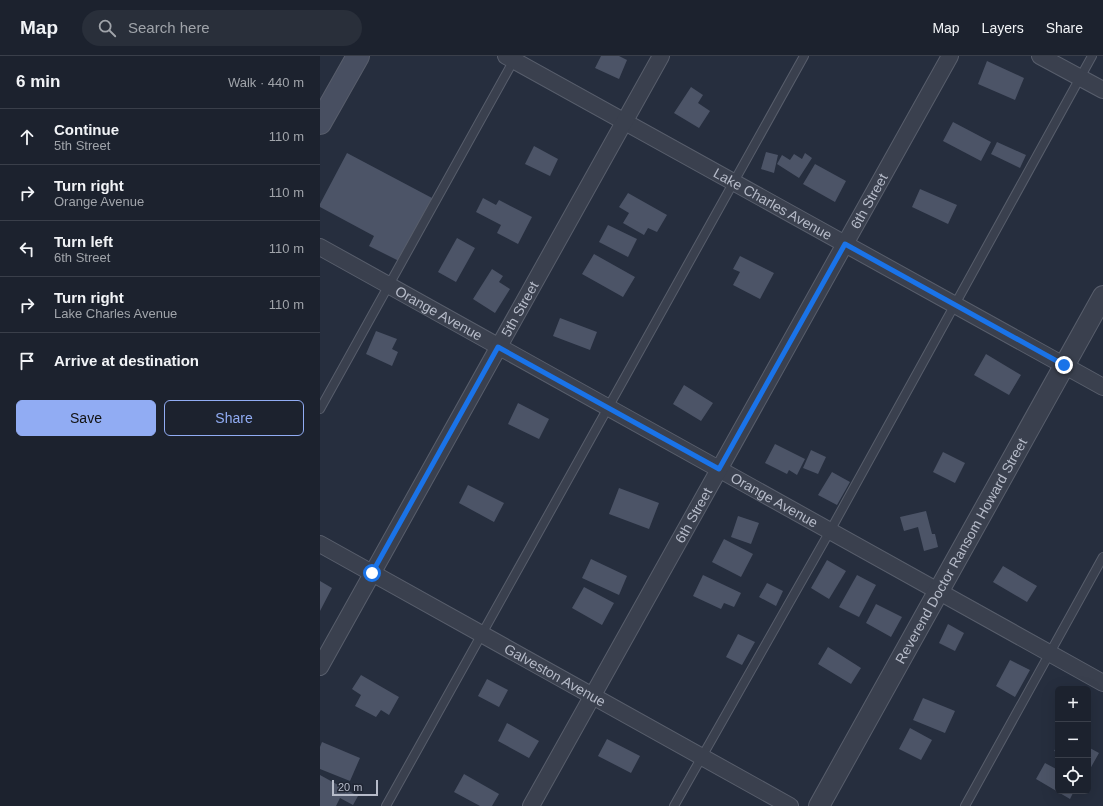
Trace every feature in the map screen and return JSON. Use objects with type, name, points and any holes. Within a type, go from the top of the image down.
[{"type":"main road","points":[[320,123],[358,56]]},
{"type":"street","name":"5th Street","points":[[320,667],[661,56]]},
{"type":"street","name":"6th Street","points":[[530,806],[950,56]]},
{"type":"street","points":[[1040,56],[1103,90]]},
{"type":"street","name":"Lake Charles Avenue","points":[[512,57],[624,121],[1103,387]]},
{"type":"street","name":"Orange Avenue","points":[[320,247],[1103,683]]},
{"type":"street","name":"Reverend Doctor Ransom Howard Street","points":[[819,806],[1103,296]]},
{"type":"street","name":"Galveston Avenue","points":[[320,544],[790,806]]},
{"type":"lane","points":[[386,806],[804,56]]},
{"type":"lane","points":[[674,806],[830,531],[1092,56]]},
{"type":"lane","points":[[320,409],[389,286],[512,57]]},
{"type":"lane","points":[[965,806],[1103,557]]},
{"type":"building","points":[[601,56],[619,56],[627,60],[619,79],[595,68]]},
{"type":"building","points":[[987,61],[1024,78],[1015,100],[978,84]]},
{"type":"building","points":[[691,87],[703,95],[698,103],[710,111],[699,128],[674,113]]},
{"type":"building","points":[[953,122],[991,142],[981,161],[943,141]]},
{"type":"building","points":[[997,142],[1026,155],[1020,168],[991,154]]},
{"type":"building","points":[[534,146],[558,159],[550,176],[525,164]]},
{"type":"building","points":[[766,152],[778,155],[774,173],[761,169]]},
{"type":"building","points":[[347,153],[432,198],[399,261],[369,246],[374,236],[320,207],[320,204]]},
{"type":"building","points":[[805,153],[812,158],[799,178],[777,164],[782,155],[790,160],[794,154],[802,159]]},
{"type":"building","points":[[815,164],[846,181],[835,202],[803,184]]},
{"type":"building","points":[[920,189],[957,205],[948,224],[912,207]]},
{"type":"building","points":[[628,193],[667,215],[657,232],[648,228],[644,235],[623,223],[629,213],[619,207]]},
{"type":"building","points":[[483,198],[496,205],[499,200],[532,217],[518,244],[497,233],[501,225],[476,212]]},
{"type":"building","points":[[608,225],[637,239],[628,257],[599,242]]},
{"type":"building","points":[[457,238],[475,248],[456,282],[438,272]]},
{"type":"building","points":[[594,254],[635,277],[623,297],[582,274]]},
{"type":"building","points":[[740,256],[774,273],[760,299],[733,285],[740,272],[733,269]]},
{"type":"building","points":[[492,269],[503,276],[499,282],[510,289],[495,313],[473,299]]},
{"type":"building","points":[[560,318],[597,332],[590,350],[553,336]]},
{"type":"building","points":[[376,331],[397,339],[392,349],[398,352],[392,366],[366,354]]},
{"type":"building","points":[[986,354],[1021,375],[1009,395],[974,375]]},
{"type":"building","points":[[684,385],[713,403],[701,421],[673,404]]},
{"type":"building","points":[[518,403],[549,419],[539,439],[508,424]]},
{"type":"building","points":[[775,444],[805,459],[797,475],[789,470],[787,474],[765,463]]},
{"type":"building","points":[[811,450],[826,457],[818,474],[803,468]]},
{"type":"building","points":[[943,452],[965,463],[955,483],[933,472]]},
{"type":"building","points":[[832,472],[850,482],[837,505],[818,495]]},
{"type":"building","points":[[468,485],[504,503],[494,522],[459,503]]},
{"type":"building","points":[[619,488],[659,503],[649,529],[609,514]]},
{"type":"building","points":[[926,511],[932,534],[935,534],[938,547],[924,551],[918,527],[904,531],[900,517]]},
{"type":"building","points":[[738,516],[759,523],[751,544],[731,537]]},
{"type":"building","points":[[724,539],[753,554],[741,577],[712,562]]},
{"type":"building","points":[[591,559],[627,576],[619,595],[582,578]]},
{"type":"building","points":[[827,560],[846,571],[829,599],[811,588]]},
{"type":"building","points":[[1003,566],[1037,586],[1027,602],[993,582]]},
{"type":"building","points":[[703,575],[741,593],[734,607],[724,603],[721,609],[693,596]]},
{"type":"building","points":[[857,575],[876,585],[859,617],[839,607]]},
{"type":"building","points":[[320,581],[332,588],[320,611]]},
{"type":"building","points":[[767,583],[783,591],[776,606],[759,597]]},
{"type":"building","points":[[584,587],[614,603],[602,625],[572,608]]},
{"type":"building","points":[[876,604],[902,617],[891,637],[866,623]]},
{"type":"building","points":[[948,624],[964,633],[955,651],[939,643]]},
{"type":"building","points":[[738,634],[755,642],[742,665],[726,657]]},
{"type":"building","points":[[828,647],[861,668],[851,684],[818,664]]},
{"type":"building","points":[[1010,660],[1030,670],[1015,697],[996,686]]},
{"type":"building","points":[[361,675],[399,697],[389,715],[381,710],[376,717],[355,706],[361,695],[352,689]]},
{"type":"building","points":[[487,679],[508,690],[499,707],[478,696]]},
{"type":"building","points":[[923,698],[955,711],[945,733],[913,720]]},
{"type":"building","points":[[507,723],[539,741],[529,758],[498,741]]},
{"type":"building","points":[[910,728],[932,740],[921,760],[899,749]]},
{"type":"building","points":[[607,739],[640,756],[631,773],[598,756]]},
{"type":"building","points":[[322,742],[360,758],[350,781],[320,769],[320,747]]},
{"type":"building","points":[[1091,749],[1099,753],[1091,767]]},
{"type":"building","points":[[1045,763],[1055,768],[1055,790],[1036,779]]},
{"type":"building","points":[[464,774],[499,794],[492,806],[480,806],[454,792]]},
{"type":"building","points":[[320,775],[358,796],[353,805],[340,798],[336,806],[320,806]]},
{"type":"building","points":[[1062,794],[1072,794],[1070,799]]},
{"type":"route","points":[[372,573],[498,347],[719,469],[845,244],[1064,365]]}]
